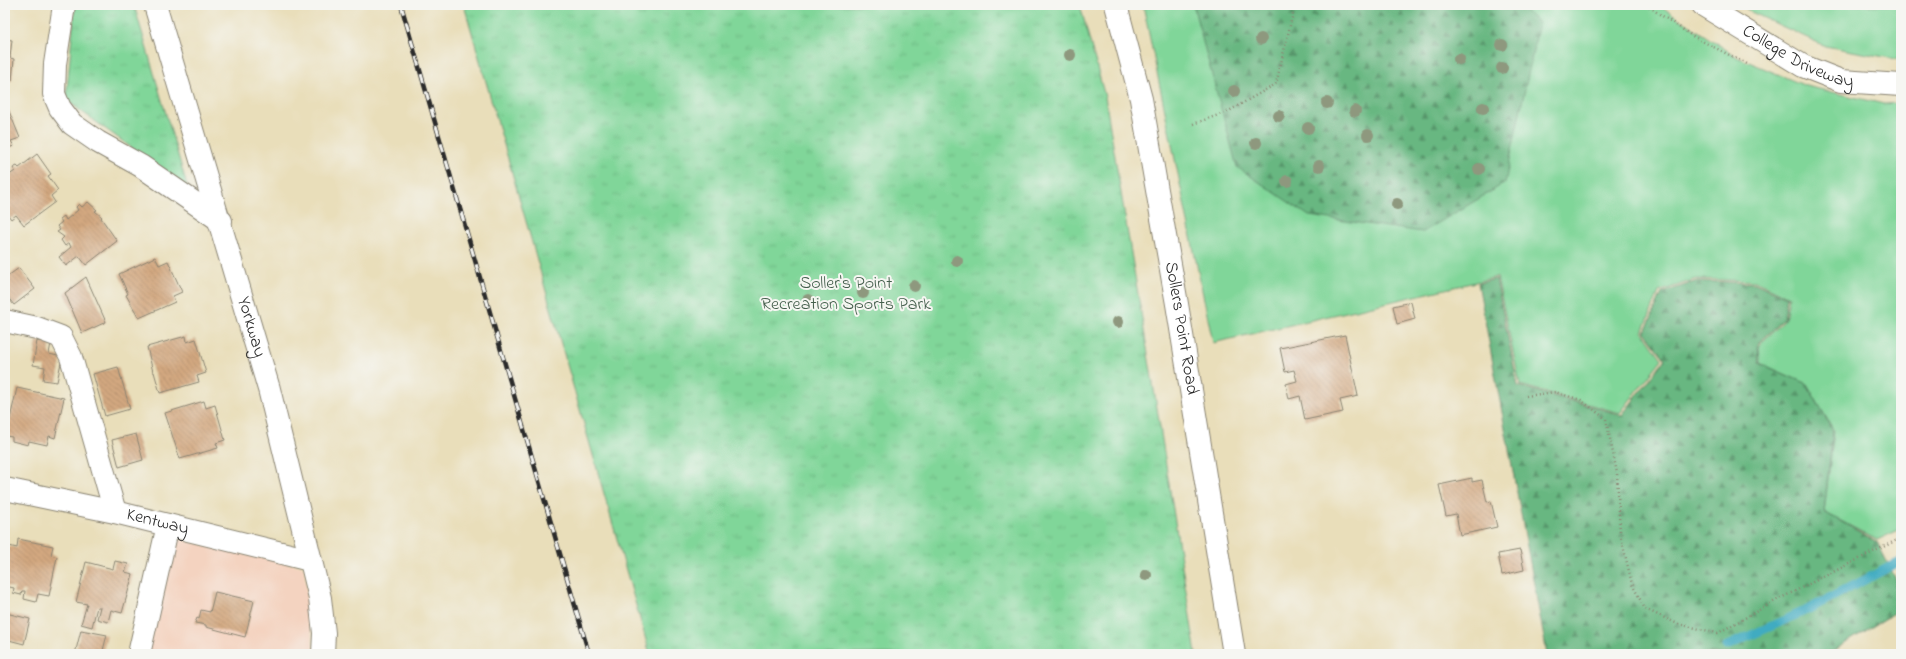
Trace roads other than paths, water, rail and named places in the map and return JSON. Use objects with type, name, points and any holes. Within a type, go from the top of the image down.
[{"type":"street","points":[[64,5],[55,64],[54,94],[60,108],[72,124],[98,142],[141,166],[221,221]]},
{"type":"street","name":"Yorkway","points":[[155,5],[221,221],[269,389],[320,598],[324,633],[323,654]]},
{"type":"street","name":"Sollers Point Road","points":[[1116,5],[1141,99],[1181,327],[1234,654]]},
{"type":"street","name":"College Driveway","points":[[1703,5],[1802,66],[1841,81],[1901,85]]},
{"type":"street","points":[[5,321],[37,328],[61,337],[71,357],[115,512]]},
{"type":"street","name":"Kentway","points":[[5,488],[115,512],[310,560]]},
{"type":"street","points":[[139,654],[168,525]]},
{"type":"waterway","points":[[1727,646],[1807,610],[1901,561]]},
{"type":"railway","points":[[401,5],[589,654]]},
{"type":"park label","name":"Soller's Point Recreation Sports Park","points":[[846,294]]}]
